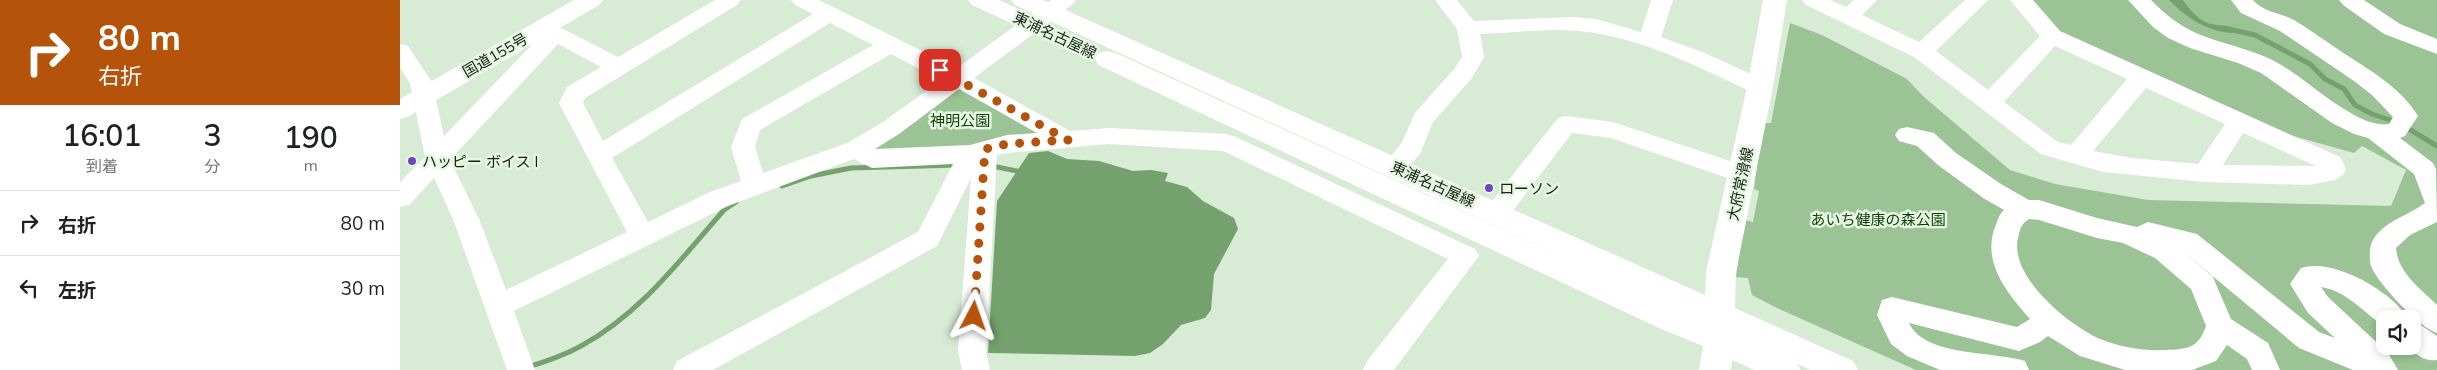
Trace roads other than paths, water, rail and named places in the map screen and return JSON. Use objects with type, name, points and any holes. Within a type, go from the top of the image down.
[{"type":"main road","name":"国道155号","points":[[400,110],[415,91],[565,0]]},
{"type":"main road","name":"国道155号","points":[[415,91],[591,0]]},
{"type":"main road","name":"東浦名古屋線","points":[[980,0],[1042,9],[1497,213],[1719,326],[1785,370]]},
{"type":"main road","name":"大府常滑線","points":[[1715,370],[1721,272],[1760,87],[1775,0]]},
{"type":"main road","name":"東浦名古屋線","points":[[1042,9],[1670,319],[1719,326],[1842,370]]},
{"type":"street","points":[[642,236],[600,154],[571,103],[575,93],[730,0]]},
{"type":"street","points":[[802,0],[957,78],[1068,140]]},
{"type":"street","points":[[1394,167],[1411,148],[1423,119],[1464,73],[1473,57],[1468,28],[1446,0]]},
{"type":"street","points":[[1649,41],[1662,0]]},
{"type":"street","points":[[1848,16],[1866,0]]},
{"type":"street","points":[[1922,52],[1977,0]]},
{"type":"street","points":[[1818,1],[1922,52],[2050,148],[2132,167],[2205,173],[2309,176],[2326,174],[2334,170],[2331,163],[2052,36],[2021,0]]},
{"type":"street","points":[[2139,0],[2176,33],[2270,68],[2338,118],[2377,133],[2424,169],[2437,202]]},
{"type":"street","points":[[2242,0],[2249,9],[2306,35],[2330,54],[2377,85],[2391,98],[2406,116],[2404,126],[2397,131],[2377,133]]},
{"type":"street","points":[[2350,0],[2392,29],[2437,47]]},
{"type":"street","points":[[497,307],[642,236],[754,185],[856,149],[891,128],[957,78],[1042,9]]},
{"type":"street","points":[[600,154],[828,14]]},
{"type":"street","points":[[1468,28],[1572,24],[1596,26],[1649,41],[1697,58],[1760,87]]},
{"type":"street","points":[[400,198],[555,34],[618,67]]},
{"type":"street","points":[[1990,102],[2052,36]]},
{"type":"street","points":[[754,185],[743,148],[750,125],[889,45]]},
{"type":"street","points":[[400,52],[437,158],[466,219],[521,370]]},
{"type":"street","points":[[2076,155],[2142,76]]},
{"type":"street","points":[[2205,173],[2239,121]]},
{"type":"street","points":[[1497,213],[1566,124],[1613,130],[1742,174]]},
{"type":"street","points":[[1908,135],[1925,139],[1947,159],[1985,186],[2024,209],[2060,215],[2081,223],[2128,234],[2164,251],[2202,283],[2220,326],[2238,336],[2258,351],[2266,370]]},
{"type":"street","points":[[856,149],[872,159],[978,151],[1007,144],[1109,136],[1227,143],[1466,256],[1377,370]]},
{"type":"street","points":[[687,370],[928,239],[978,151]]},
{"type":"street","points":[[976,370],[972,352],[978,151]]},
{"type":"street","points":[[2437,208],[2421,220],[2400,228],[2383,245],[2384,265],[2404,290],[2437,322]]},
{"type":"street","points":[[2024,209],[2011,218],[2003,252],[2012,275],[2029,299],[2049,320],[2075,340],[2116,358],[2167,366],[2194,359],[2208,352],[2220,326]]},
{"type":"street","points":[[2141,240],[2148,232],[2188,241],[2309,340],[2386,370]]},
{"type":"street","points":[[2383,310],[2362,293],[2337,279],[2310,275],[2304,284],[2318,305],[2386,370]]},
{"type":"street","points":[[2015,370],[2002,367],[1956,364],[1917,348],[1901,336],[1891,312],[2019,339],[2030,334],[2049,320]]},
{"type":"street","points":[[2421,342],[2430,349],[2437,348]]},
{"type":"waterway","points":[[2228,29],[2255,35],[2310,64],[2325,79],[2344,89],[2355,105],[2372,114],[2396,122]]},
{"type":"waterway","points":[[2404,126],[2437,146]]},
{"type":"waterway","points":[[782,186],[811,176],[851,168],[958,165]]},
{"type":"waterway","points":[[992,166],[1022,172]]},
{"type":"waterway","points":[[517,370],[550,360],[573,350],[602,333],[622,318],[641,302],[724,210],[736,202]]},
{"type":"place","name":"ハッピー ボイス I","points":[[412,161]]},
{"type":"place","name":"ローソン","points":[[1489,188]]},
{"type":"park label","name":"神明公園","points":[[960,120]]},
{"type":"park label","name":"あいち健康の森公園","points":[[1878,219]]}]
